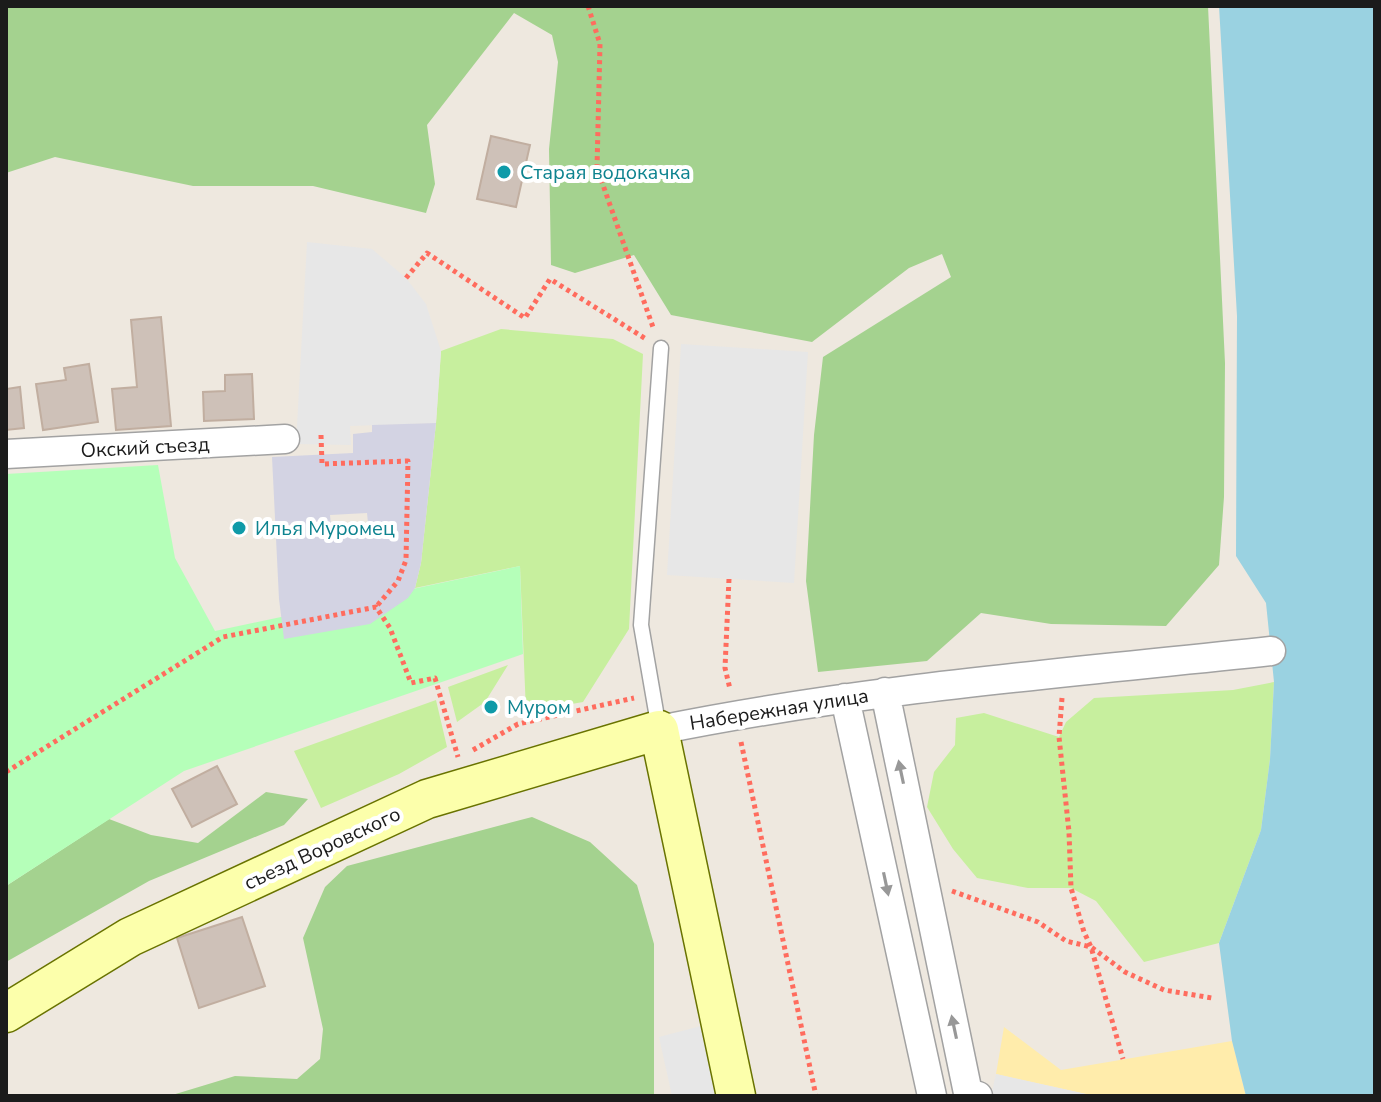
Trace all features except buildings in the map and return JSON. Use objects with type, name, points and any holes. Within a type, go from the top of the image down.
[{"type":"street","name":"Окский съезд","points":[[6,454],[285,439]]},
{"type":"street","name":"Набережная улица","points":[[659,730],[885,692],[1271,651]]},
{"type":"street","points":[[885,692],[968,1093],[978,1096]]},
{"type":"street","points":[[845,698],[932,1096]]},
{"type":"street","name":"съезд Воровского","points":[[6,1013],[130,937],[427,799],[659,730]]},
{"type":"street","points":[[659,730],[736,1096]]},
{"type":"lane","points":[[659,730],[641,625],[661,348]]},
{"type":"path","points":[[588,6],[600,44],[597,168],[661,348]]},
{"type":"path","points":[[406,278],[427,253],[525,318],[550,279],[661,348]]},
{"type":"path","points":[[6,772],[223,637],[376,607],[398,581],[406,560],[408,461],[322,464],[321,435]]},
{"type":"path","points":[[729,579],[725,668],[816,1096]]},
{"type":"path","points":[[376,607],[390,628],[411,683],[435,678],[459,758]]},
{"type":"path","points":[[1063,673],[1059,737],[1069,832],[1071,888],[1123,1059]]},
{"type":"path","points":[[924,883],[1038,922],[1066,941],[1091,947],[1125,972],[1164,990],[1212,998]]},
{"type":"green space","points":[[6,6],[1208,6],[1225,363],[1224,497],[1219,565],[1166,626],[1051,624],[981,613],[927,661],[818,672],[806,581],[814,435],[823,357],[951,277],[942,254],[909,268],[812,342],[671,315],[634,255],[575,273],[551,265],[549,149],[558,62],[552,35],[514,13],[427,125],[435,184],[426,213],[313,186],[193,186],[55,157],[6,173]]},
{"type":"green space","points":[[501,329],[613,339],[643,354],[629,629],[583,702],[526,712],[520,566],[415,588],[421,563],[441,351]]},
{"type":"green space","points":[[158,465],[175,558],[215,631],[520,566],[523,654],[184,771],[6,886],[6,474]]},
{"type":"green space","points":[[508,665],[485,702],[457,722],[448,687]]},
{"type":"green space","points":[[1274,682],[1270,759],[1261,830],[1219,943],[1144,962],[1096,901],[1071,888],[1028,888],[977,878],[953,849],[927,807],[934,772],[955,745],[956,718],[984,713],[1059,737],[1066,722],[1094,698],[1233,690]]},
{"type":"green space","points":[[436,700],[447,747],[399,774],[321,808],[294,751]]},
{"type":"green space","points":[[266,792],[308,799],[284,825],[149,881],[6,962],[6,886],[109,819],[151,835],[198,843]]},
{"type":"green space","points":[[532,817],[590,842],[637,885],[654,944],[654,1096],[169,1096],[235,1076],[297,1079],[320,1059],[323,1029],[303,938],[325,887],[347,866]]},
{"type":"sand","points":[[1004,1027],[1061,1070],[1232,1041],[1246,1096],[1095,1096],[996,1074]]},
{"type":"shaded area","points":[[307,242],[372,249],[406,278],[426,304],[441,351],[436,423],[350,426],[351,445],[296,444]]},
{"type":"shaded area","points":[[681,344],[808,352],[794,583],[667,575]]},
{"type":"shaded area","points":[[436,423],[421,563],[415,588],[408,598],[370,624],[284,639],[272,457],[353,453],[353,434],[372,432],[372,425]],"holes":[[[367,513],[369,533],[332,536],[330,515]]]},
{"type":"shaded area","points":[[720,1021],[736,1096],[672,1096],[659,1037]]},
{"type":"shaded area","points":[[996,1074],[1095,1096],[991,1096]]},
{"type":"water","points":[[1219,6],[1375,6],[1375,1096],[1246,1096],[1232,1041],[1219,943],[1261,830],[1270,759],[1274,682],[1266,603],[1236,556],[1237,316]]},
{"type":"place","name":"Старая водокачка","points":[[504,172]]},
{"type":"place","name":"Илья Муромец","points":[[239,528]]},
{"type":"place","name":"Муром","points":[[491,707]]}]
